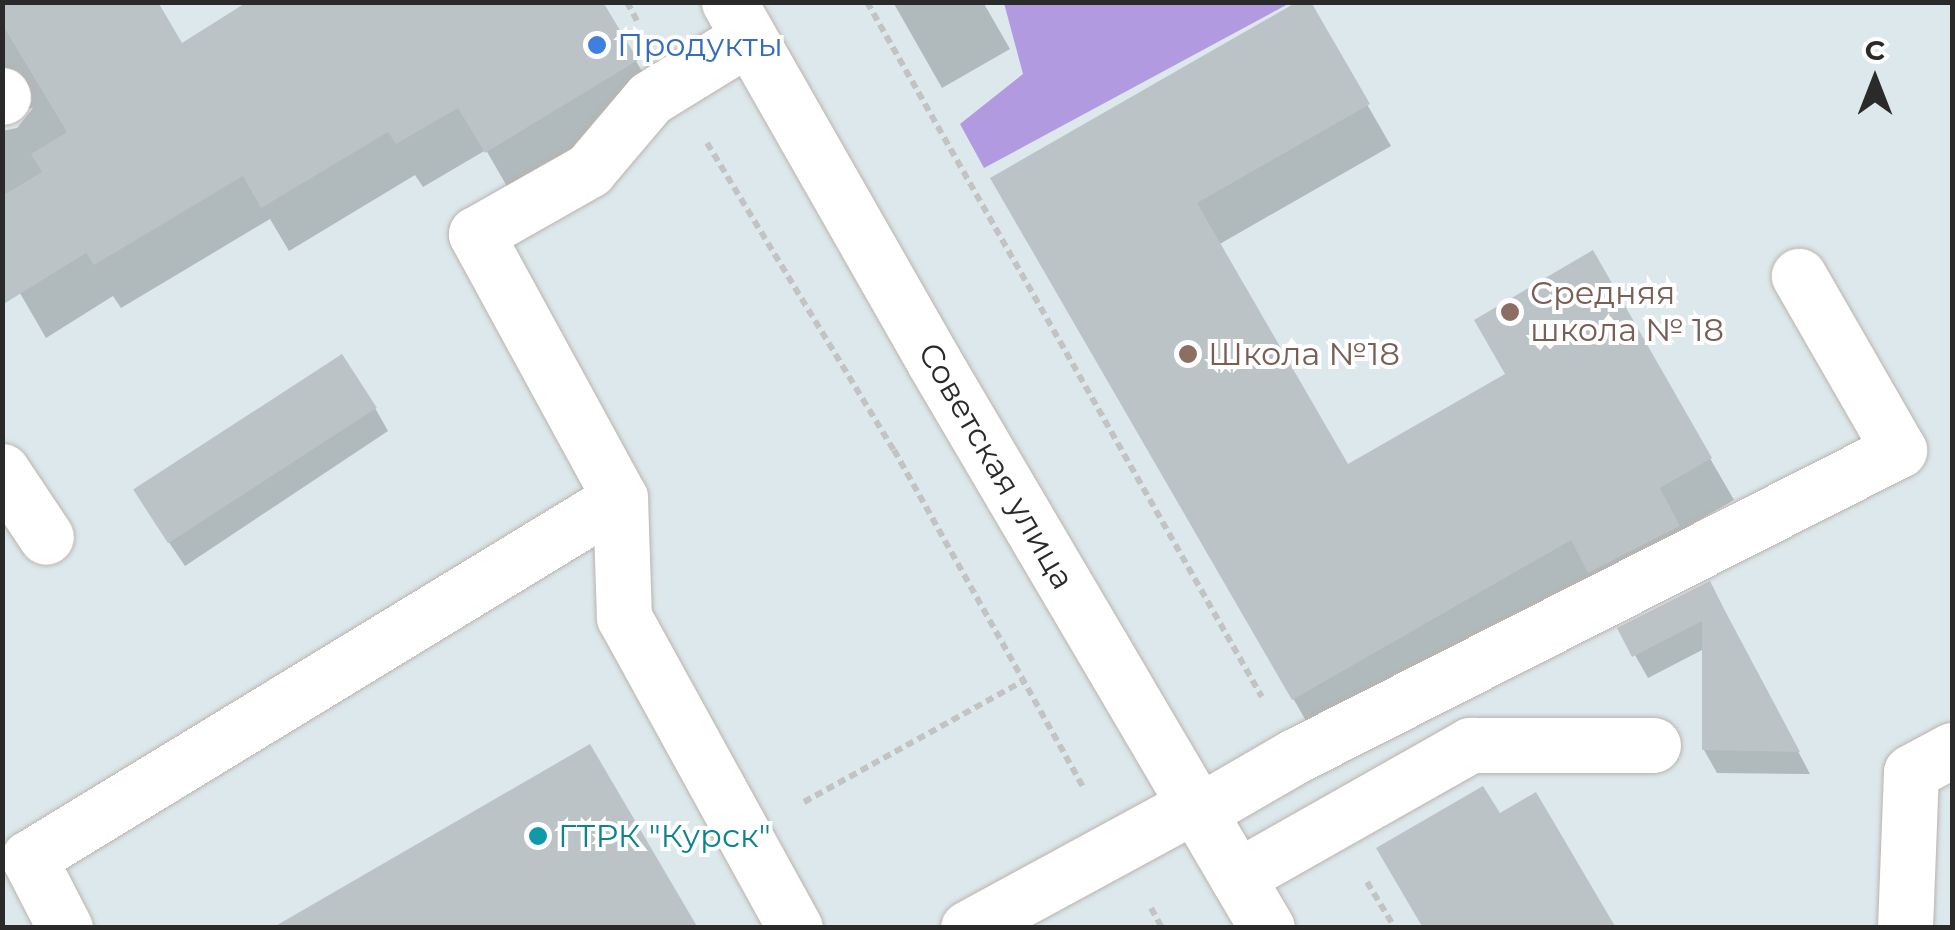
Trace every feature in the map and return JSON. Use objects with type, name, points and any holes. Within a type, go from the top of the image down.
[{"type":"street","points":[[739,20],[672,85],[650,98],[589,170],[476,234],[620,498],[624,617],[795,928]]},
{"type":"street","name":"Советская улица","points":[[739,20],[1267,928]]},
{"type":"street","points":[[968,928],[1116,847],[1899,450],[1798,276]]},
{"type":"street","points":[[2,471],[46,537]]},
{"type":"street","points":[[65,928],[28,858],[620,498]]},
{"type":"street","points":[[1237,877],[1470,745],[1652,745]]},
{"type":"street","points":[[1904,928],[1911,772],[1952,750]]},
{"type":"path","points":[[627,2],[672,85],[894,450],[1162,928]]},
{"type":"path","points":[[867,2],[1295,756]]},
{"type":"path","points":[[746,834],[1023,681]]},
{"type":"path","points":[[1331,822],[1395,928]]},
{"type":"shaded area","points":[[1004,3],[1290,3],[984,168],[960,124],[1023,74]]},
{"type":"building","points":[[2,2],[158,2],[182,43],[247,2],[603,2],[638,60],[485,153],[458,108],[396,144],[388,132],[261,208],[243,176],[94,265],[86,253],[2,305],[2,196],[42,172],[31,154],[67,132],[2,24]]},
{"type":"building","name":"Школа №18","points":[[1297,2],[1311,2],[1370,104],[1197,203],[1348,464],[1505,374],[1474,320],[1593,250],[1712,458],[1660,488],[1680,526],[1588,573],[1571,540],[1292,700],[990,178]]},
{"type":"building","points":[[342,354],[377,408],[168,543],[133,490]]},
{"type":"building","points":[[1710,581],[1800,752],[1702,750],[1702,621],[1632,657],[1617,628]]},
{"type":"building","name":"ГТРК \"Курск\"","points":[[590,744],[698,928],[272,928]]},
{"type":"building","points":[[1483,786],[1500,813],[1536,792],[1616,928],[1423,928],[1376,848]]},
{"type":"place","name":"Продукты","points":[[597,45]]},
{"type":"place","name":"Средняя школа № 18","points":[[1510,312]]},
{"type":"place","name":"Школа №18","points":[[1188,354]]},
{"type":"place","name":"ГТРК \"Курск\"","points":[[538,836]]}]
